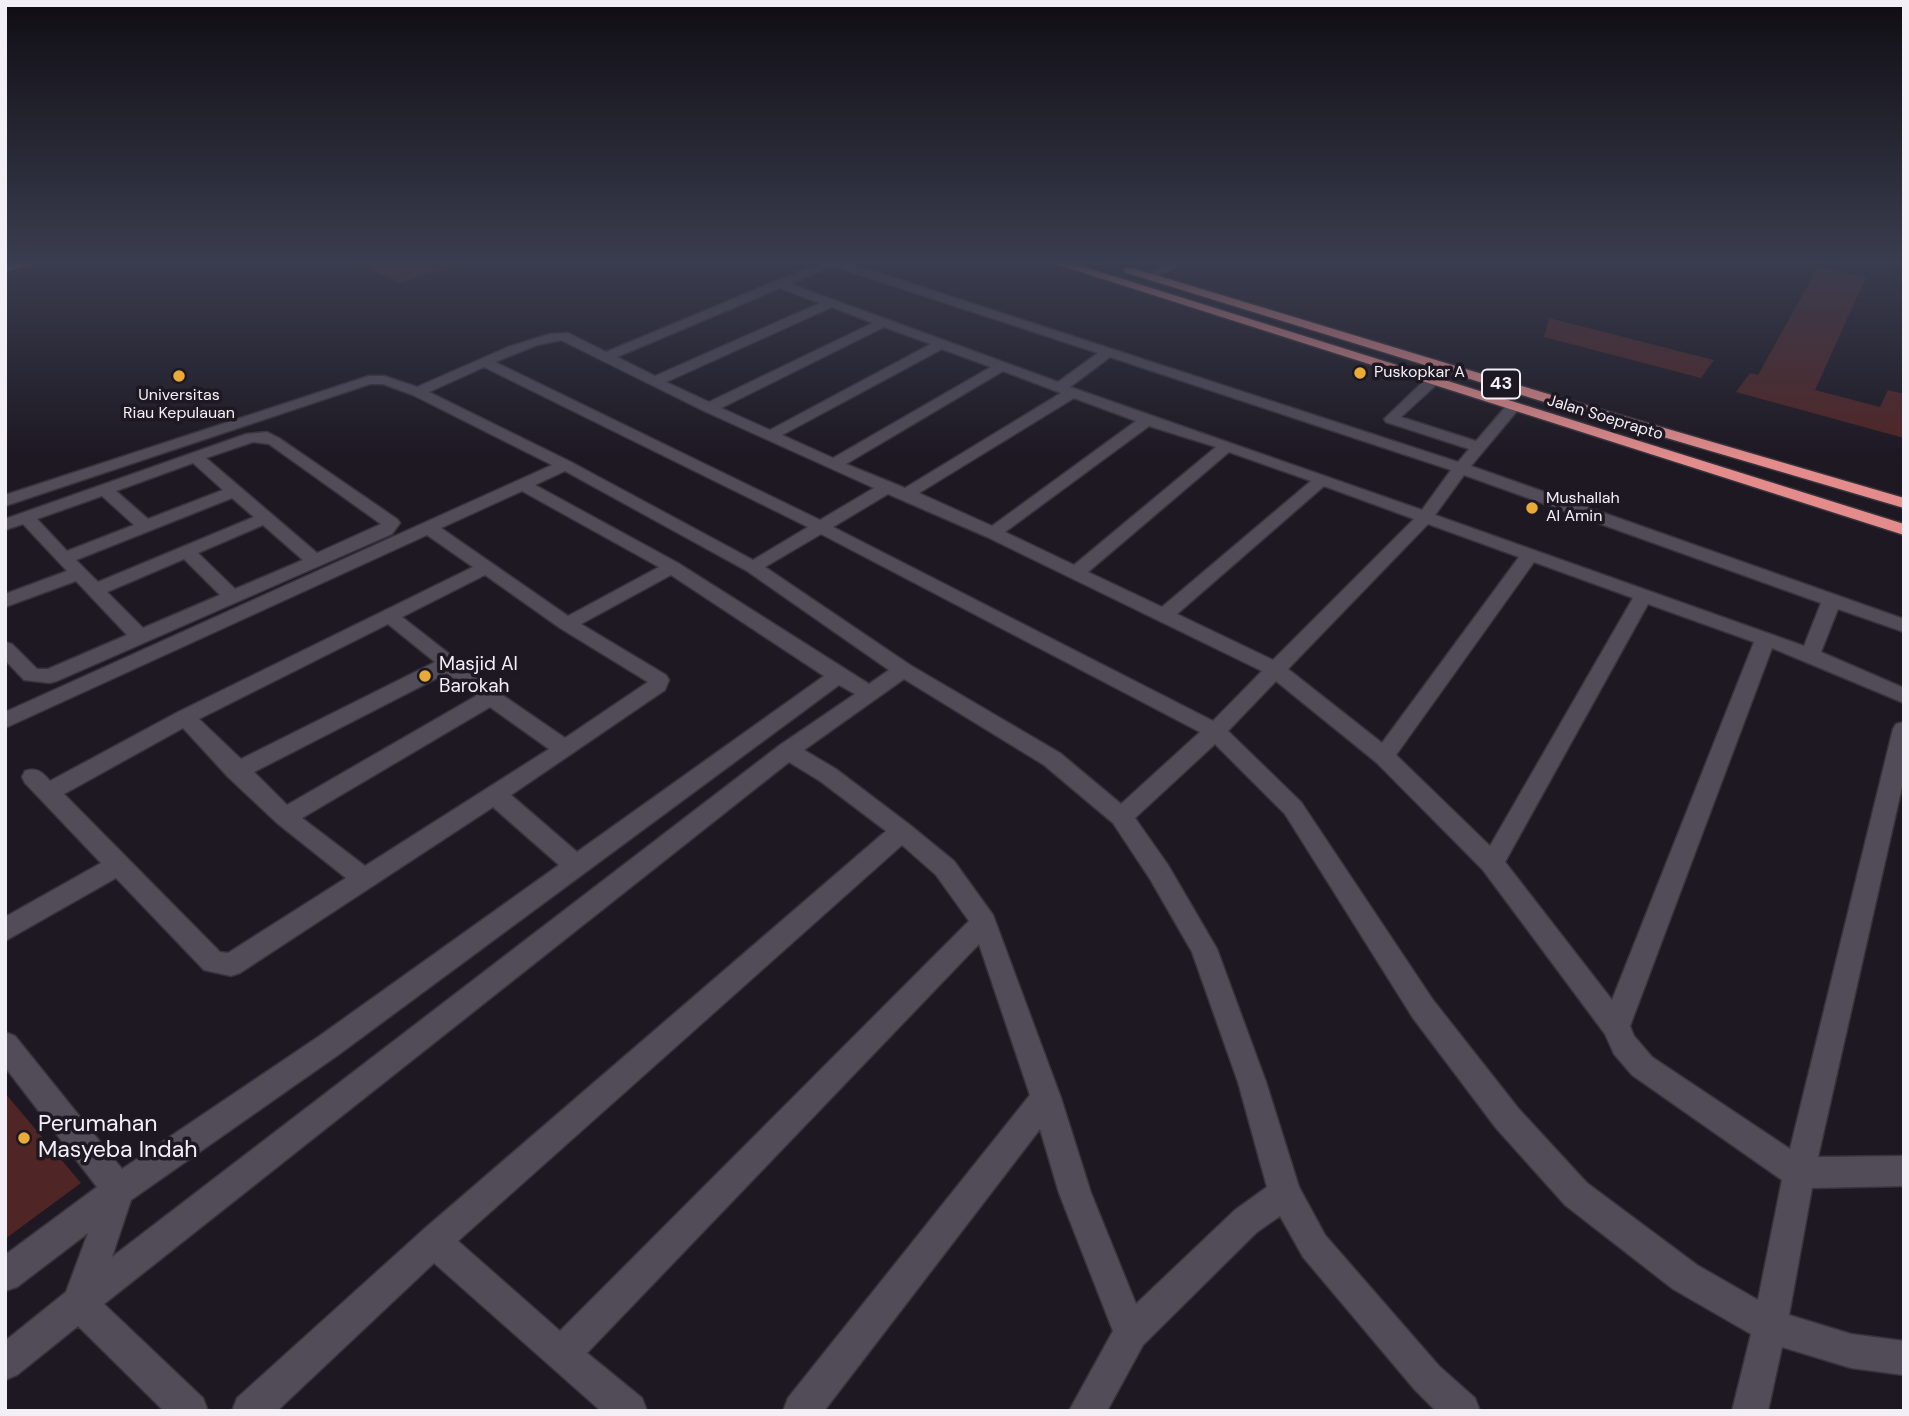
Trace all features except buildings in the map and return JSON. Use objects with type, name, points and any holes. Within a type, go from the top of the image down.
[{"type":"highway","name":"Jalan Soeprapto","points":[[1264,328],[1904,530]]},
{"type":"highway","name":"Jalan Soeprapto","points":[[1319,328],[1904,503]]},
{"type":"street","points":[[606,357],[675,328]]},
{"type":"street","points":[[656,381],[775,328]]},
{"type":"street","points":[[709,408],[872,328]]},
{"type":"street","points":[[897,328],[1147,420],[1227,446],[1810,655],[1904,696]]},
{"type":"street","points":[[1029,328],[1461,468],[1904,626]]},
{"type":"street","points":[[418,392],[485,362],[561,335],[709,408],[993,533],[1074,574],[1166,614],[1275,669],[1384,756],[1492,863],[1616,1026],[1625,1045],[1642,1066],[1799,1173],[1904,1171]]},
{"type":"street","points":[[772,435],[943,343]]},
{"type":"street","points":[[753,567],[821,527],[897,491],[1067,389],[1106,354]]},
{"type":"street","points":[[485,362],[821,527],[1215,731],[1293,808],[1423,1009],[1507,1118],[1576,1194],[1685,1277],[1770,1326],[1851,1351],[1904,1357]]},
{"type":"street","points":[[835,464],[1000,367]]},
{"type":"street","points":[[5,501],[369,380],[384,380],[418,392],[565,465],[753,567],[903,670],[1052,759],[1121,817],[1159,872],[1204,949],[1252,1082],[1285,1193],[1314,1246],[1427,1378],[1462,1411]]},
{"type":"street","points":[[1431,382],[1391,419],[1478,447]]},
{"type":"street","points":[[1121,817],[1215,731],[1425,517],[1461,468],[1513,408]]},
{"type":"street","points":[[993,533],[1147,420]]},
{"type":"street","points":[[5,525],[251,438],[267,437],[391,523],[386,530],[41,677],[31,675],[5,648]]},
{"type":"street","points":[[1074,574],[1227,446]]},
{"type":"street","points":[[195,457],[315,561]]},
{"type":"street","points":[[5,721],[565,465]]},
{"type":"street","points":[[1166,614],[1322,480]]},
{"type":"street","points":[[524,485],[672,567],[838,676],[869,693]]},
{"type":"street","points":[[105,490],[147,527]]},
{"type":"street","points":[[65,558],[234,491]]},
{"type":"street","points":[[26,518],[140,637]]},
{"type":"street","points":[[95,590],[265,518]]},
{"type":"street","points":[[429,528],[567,624],[659,680],[659,685],[565,750],[254,952],[231,965],[213,962],[40,785],[185,718],[486,568]]},
{"type":"street","points":[[186,551],[233,597]]},
{"type":"street","points":[[1384,756],[1530,555]]},
{"type":"street","points":[[567,624],[672,567]]},
{"type":"street","points":[[5,601],[79,573]]},
{"type":"street","points":[[1492,863],[1644,596]]},
{"type":"street","points":[[1810,655],[1831,602]]},
{"type":"street","points":[[389,616],[491,697],[565,750]]},
{"type":"street","points":[[1616,1026],[1765,640]]},
{"type":"street","points":[[236,771],[450,663]]},
{"type":"street","points":[[5,1363],[788,751],[903,670]]},
{"type":"street","points":[[5,1275],[119,1190],[328,1045],[838,676]]},
{"type":"street","points":[[285,817],[491,697]]},
{"type":"street","points":[[185,718],[285,817],[364,879]]},
{"type":"street","points":[[1750,1411],[1770,1326],[1799,1173],[1904,729]]},
{"type":"street","points":[[788,751],[828,775],[902,831],[945,868],[984,922],[1046,1098],[1075,1193],[1131,1333]]},
{"type":"street","points":[[495,794],[576,866]]},
{"type":"street","points":[[250,1411],[434,1241],[902,831]]},
{"type":"street","points":[[5,930],[119,864]]},
{"type":"street","points":[[561,1355],[984,922]]},
{"type":"street","points":[[5,1045],[119,1190]]},
{"type":"street","points":[[802,1411],[1046,1098]]},
{"type":"street","points":[[79,1303],[119,1190]]},
{"type":"street","points":[[1087,1411],[1131,1333],[1247,1221],[1285,1193]]},
{"type":"street","points":[[434,1241],[561,1355],[629,1411]]},
{"type":"street","points":[[79,1303],[190,1411]]},
{"type":"place","name":"Puskopkar A","points":[[1360,373]]},
{"type":"place","name":"Universitas Riau Kepulauan","points":[[179,376]]},
{"type":"place","name":"Mushallah Al Amin","points":[[1532,508]]},
{"type":"place","name":"Masjid Al Barokah","points":[[425,676]]},
{"type":"place","name":"Perumahan Masyeba Indah","points":[[24,1138]]}]
